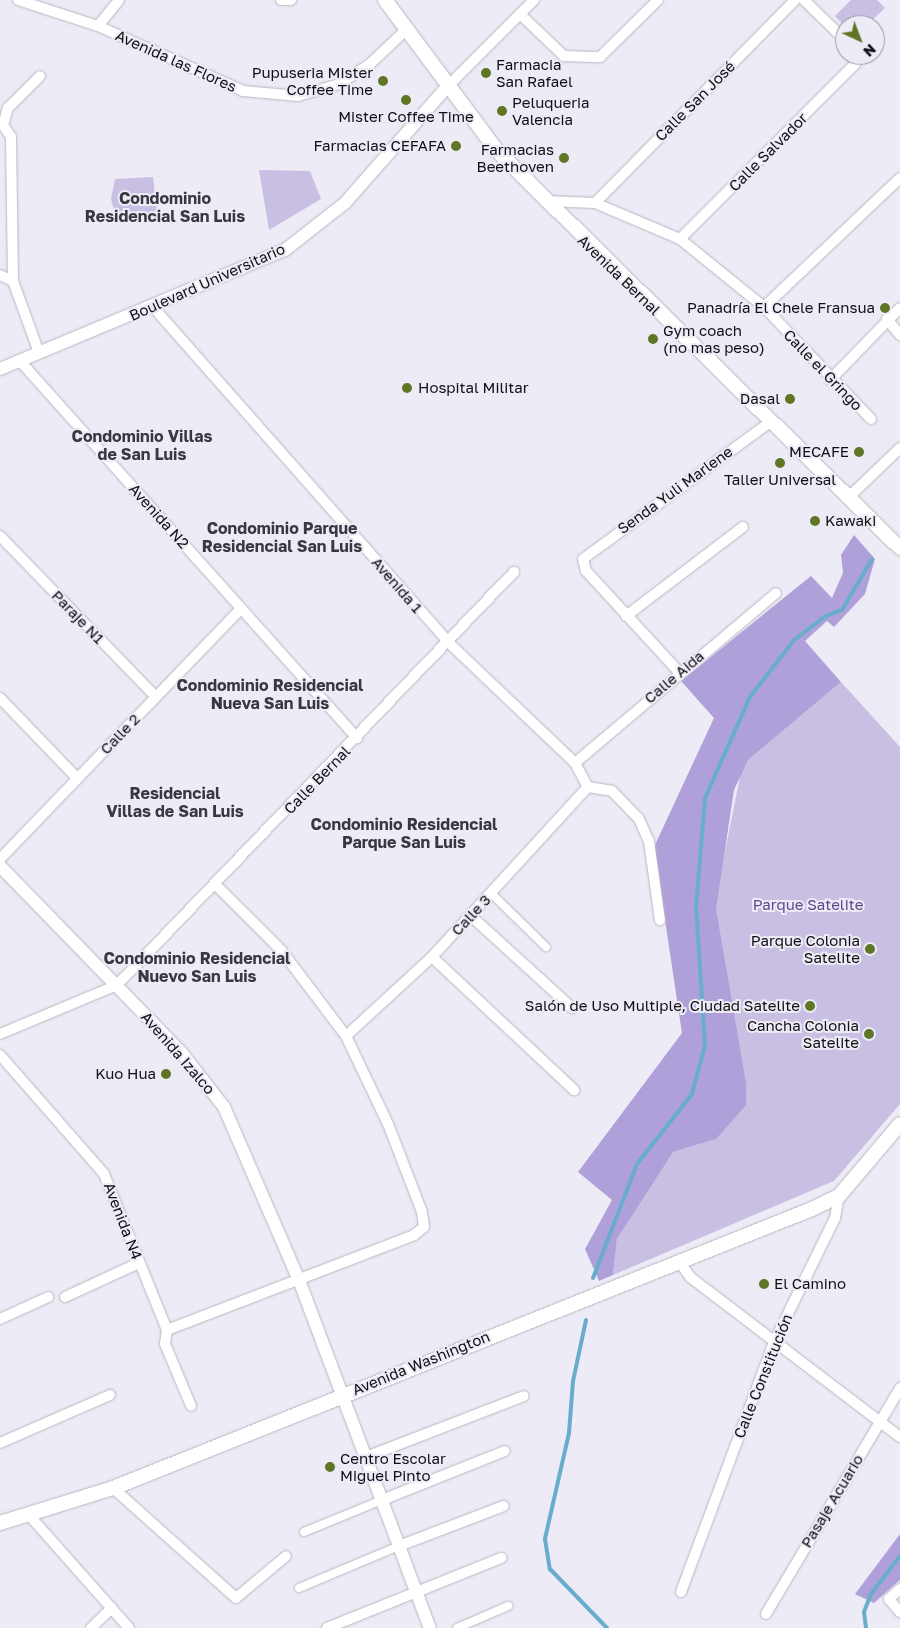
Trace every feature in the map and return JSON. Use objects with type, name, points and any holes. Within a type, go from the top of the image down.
[{"type":"main road","name":"Avenida Bernal","points":[[385,0],[447,88],[498,152],[544,201],[900,548]]},
{"type":"main road","name":"Calle Constitución","points":[[839,1196],[900,1124]]},
{"type":"main road","name":"Avenida Washington","points":[[0,1523],[113,1488],[342,1394],[839,1196]]},
{"type":"street","name":"Avenida las Flores","points":[[18,0],[98,26],[243,91],[298,96],[339,84],[370,64],[407,29]]},
{"type":"street","points":[[98,26],[119,0]]},
{"type":"street","points":[[281,0],[291,0]]},
{"type":"street","points":[[447,88],[534,0]]},
{"type":"street","points":[[520,14],[564,56],[600,57],[658,0]]},
{"type":"street","name":"Calle San José","points":[[595,203],[795,0]]},
{"type":"street","points":[[804,0],[835,30]]},
{"type":"street","name":"Calle Salvador","points":[[680,239],[848,65]]},
{"type":"street","points":[[39,353],[13,281],[11,137],[1,125],[8,108],[40,76]]},
{"type":"street","name":"Boulevard Universitario","points":[[0,369],[154,307],[285,250],[345,203],[447,88]]},
{"type":"street","points":[[764,307],[900,178]]},
{"type":"street","name":"Calle el Gringo","points":[[544,201],[595,203],[680,239],[764,307],[830,380],[871,419]]},
{"type":"street","points":[[0,275],[13,281]]},
{"type":"street","name":"Avenida 1","points":[[154,307],[448,642],[575,763],[588,787]]},
{"type":"street","points":[[830,380],[887,319],[900,308]]},
{"type":"street","points":[[887,319],[900,335]]},
{"type":"street","name":"Avenida N2","points":[[20,361],[240,610],[357,738]]},
{"type":"street","name":"Senda Yuli Marlene","points":[[626,616],[586,571],[583,560],[770,422]]},
{"type":"street","points":[[849,497],[900,448]]},
{"type":"street","points":[[679,672],[626,616],[743,527]]},
{"type":"street","name":"Paraje N1","points":[[0,536],[156,697]]},
{"type":"street","name":"Calle Bernal","points":[[117,985],[216,885],[514,572]]},
{"type":"street","name":"Calle Aida","points":[[575,763],[679,672],[776,593]]},
{"type":"street","name":"Calle 2","points":[[0,858],[240,610]]},
{"type":"street","points":[[0,698],[78,778]]},
{"type":"street","points":[[588,787],[612,791],[639,819],[649,841],[660,920]]},
{"type":"street","name":"Calle 3","points":[[346,1036],[432,957],[492,894],[588,787]]},
{"type":"street","name":"Avenida Izalco","points":[[0,866],[181,1052],[224,1107],[299,1280],[430,1628]]},
{"type":"street","points":[[167,1330],[414,1235],[424,1226],[422,1212],[388,1124],[346,1036],[281,950],[216,885]]},
{"type":"street","points":[[492,894],[546,947]]},
{"type":"street","points":[[471,916],[572,1008]]},
{"type":"street","points":[[432,957],[574,1090]]},
{"type":"street","points":[[0,1034],[117,985]]},
{"type":"street","name":"Avenida N4","points":[[0,1055],[99,1167],[167,1330],[165,1344],[190,1406]]},
{"type":"street","name":"Calle Constitución","points":[[681,1592],[774,1342],[835,1218],[839,1196]]},
{"type":"street","points":[[679,1261],[690,1277],[900,1437]]},
{"type":"street","points":[[65,1297],[139,1263]]},
{"type":"street","points":[[0,1319],[48,1297]]},
{"type":"street","name":"Pasaje Acuario","points":[[766,1614],[900,1388]]},
{"type":"street","points":[[0,1442],[110,1395]]},
{"type":"street","points":[[366,1457],[524,1396]]},
{"type":"street","points":[[304,1532],[505,1452]]},
{"type":"street","points":[[113,1488],[236,1598],[286,1556]]},
{"type":"street","points":[[299,1588],[399,1546],[504,1506]]},
{"type":"street","points":[[28,1515],[130,1628]]},
{"type":"street","points":[[327,1628],[501,1558]]},
{"type":"street","points":[[900,1588],[889,1599],[900,1612]]},
{"type":"street","points":[[457,1628],[508,1606]]},
{"type":"street","points":[[91,1628],[112,1608]]},
{"type":"green space","points":[[851,0],[877,0],[885,8],[878,15],[836,15]]},
{"type":"green space","points":[[259,170],[310,171],[321,199],[269,230]]},
{"type":"green space","points":[[153,177],[158,220],[117,221],[111,199],[115,179]]},
{"type":"green space","name":"Parque Satelite","points":[[841,682],[900,747],[900,1104],[834,1181],[613,1275],[617,1239],[673,1152],[716,1139],[716,896],[741,772],[748,760]]},
{"type":"shaded area","points":[[854,535],[875,559],[865,594],[834,627],[827,621],[805,641],[841,682],[748,760],[734,790],[716,909],[746,1083],[746,1105],[716,1139],[673,1152],[617,1239],[613,1275],[599,1281],[585,1249],[612,1200],[578,1172],[682,1033],[654,847],[714,718],[681,681],[811,576],[832,598],[843,573],[841,555]]},
{"type":"shaded area","points":[[900,1534],[900,1580],[874,1603],[855,1594]]},
{"type":"waterway","points":[[593,1278],[637,1164],[692,1094],[705,1045],[696,906],[705,798],[750,697],[794,640],[826,616],[842,610],[872,559]]},
{"type":"waterway","points":[[586,1320],[573,1381],[569,1433],[545,1539],[550,1569],[607,1628]]},
{"type":"waterway","points":[[866,1628],[864,1612],[871,1594],[900,1556]]},
{"type":"place","name":"Farmacia San Rafael","points":[[486,73]]},
{"type":"place","name":"Pupuseria Mister Coffee Time","points":[[383,81]]},
{"type":"place","name":"Mister Coffee Time","points":[[406,100]]},
{"type":"place","name":"Peluqueria Valencia","points":[[502,111]]},
{"type":"place","name":"Farmacias CEFAFA","points":[[456,146]]},
{"type":"place","name":"Farmacias Beethoven","points":[[564,158]]},
{"type":"place","name":"Panadría El Chele Fransua","points":[[885,308]]},
{"type":"place","name":"Gym coach (no mas peso)","points":[[653,339]]},
{"type":"place","name":"Hospital Militar","points":[[407,388]]},
{"type":"place","name":"Dasal","points":[[790,399]]},
{"type":"place","name":"MECAFE","points":[[859,452]]},
{"type":"place","name":"Taller Universal","points":[[780,463]]},
{"type":"place","name":"Kawaki","points":[[815,521]]},
{"type":"place","name":"Parque Colonia Satelite","points":[[870,949]]},
{"type":"place","name":"Salón de Uso Multiple, Ciudad Satelite","points":[[810,1006]]},
{"type":"place","name":"Cancha Colonia Satelite","points":[[869,1034]]},
{"type":"place","name":"Kuo Hua","points":[[166,1074]]},
{"type":"place","name":"El Camino","points":[[764,1284]]},
{"type":"place","name":"Centro Escolar Miguel Pinto","points":[[330,1467]]},
{"type":"district","name":"Condominio Residencial San Luis","points":[[165,207]]},
{"type":"district","name":"Condominio Villas de San Luis","points":[[142,445]]},
{"type":"district","name":"Condominio Parque Residencial San Luis","points":[[282,537]]},
{"type":"district","name":"Condominio Residencial Nueva San Luis","points":[[270,694]]},
{"type":"district","name":"Residencial Villas de San Luis","points":[[175,802]]},
{"type":"district","name":"Condominio Residencial Parque San Luis","points":[[404,833]]},
{"type":"district","name":"Condominio Residencial Nuevo San Luis","points":[[197,967]]}]
